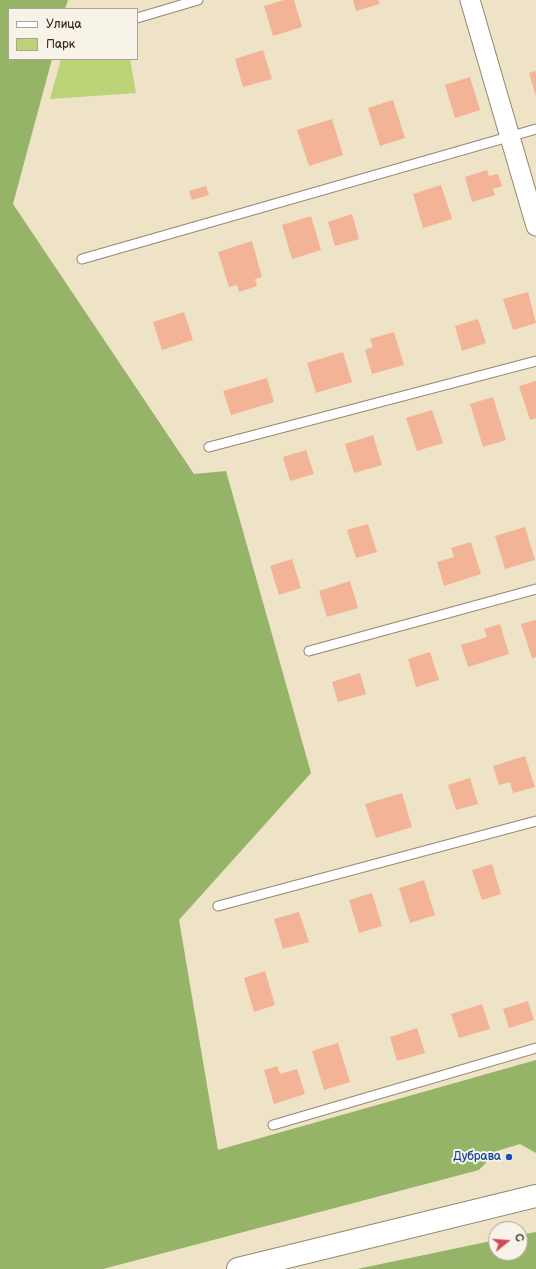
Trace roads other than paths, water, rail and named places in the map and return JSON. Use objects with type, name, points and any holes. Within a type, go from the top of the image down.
[{"type":"street","points":[[470,0],[536,226]]},
{"type":"street","points":[[238,1269],[536,1196]]},
{"type":"lane","points":[[138,18],[198,0]]},
{"type":"lane","points":[[82,258],[536,129]]},
{"type":"lane","points":[[209,448],[536,361]]},
{"type":"lane","points":[[309,651],[536,589]]},
{"type":"lane","points":[[218,906],[536,821]]},
{"type":"lane","points":[[273,1125],[536,1048]]},
{"type":"place","name":"Дубрава","points":[[509,1157]]}]
